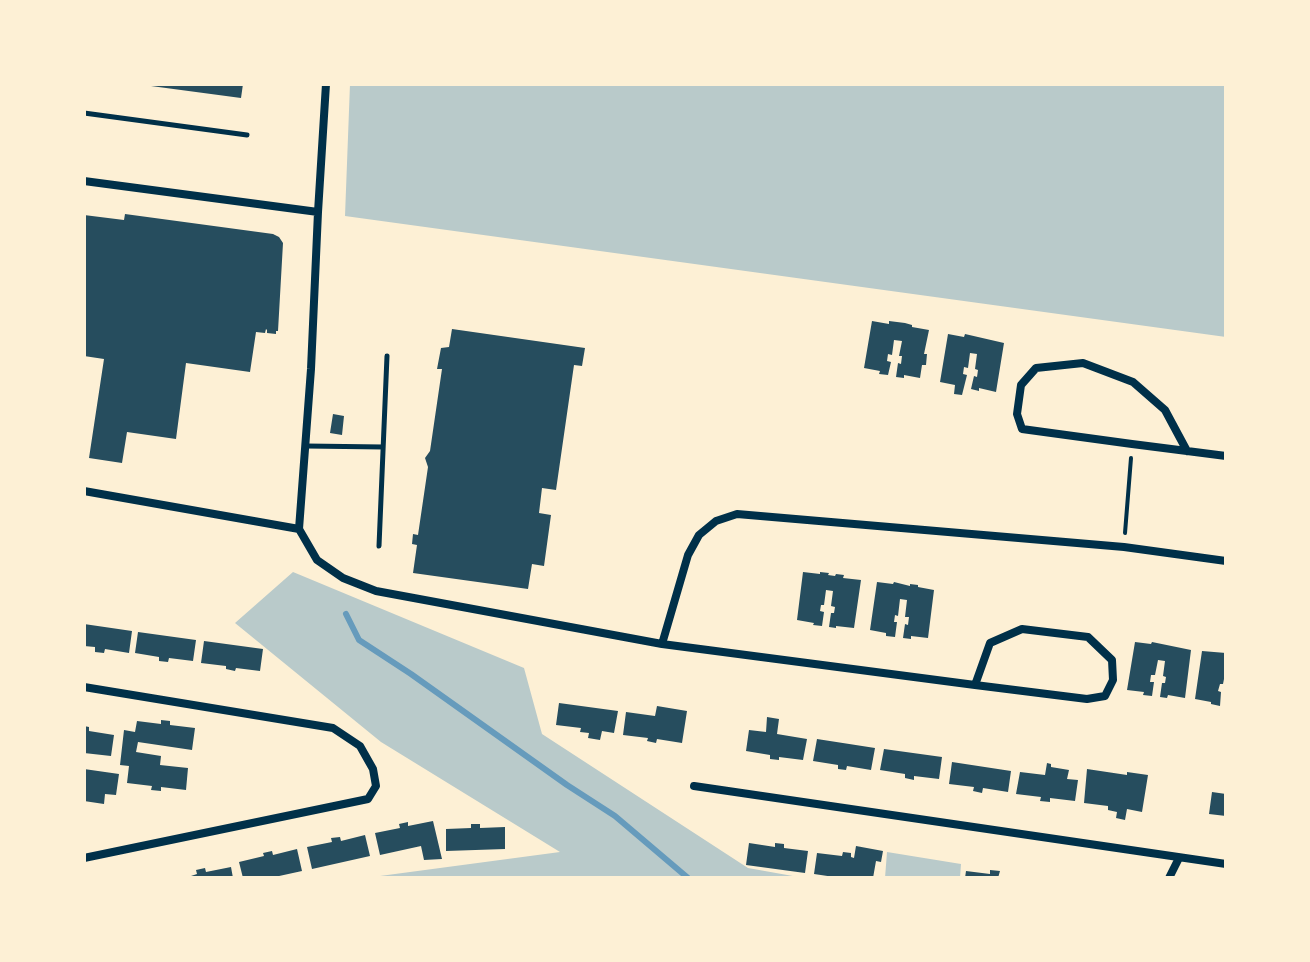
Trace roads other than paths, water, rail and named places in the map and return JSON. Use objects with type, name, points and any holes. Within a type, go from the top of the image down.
[{"type":"street","points":[[326,84],[299,529],[317,560],[343,578],[376,591],[662,644],[975,685],[1087,699],[1105,696],[1113,680],[1112,660],[1088,637],[1022,629],[990,643],[975,685]]},
{"type":"street","points":[[84,181],[318,212]]},
{"type":"street","points":[[1187,451],[1165,410],[1133,382],[1083,363],[1036,368],[1021,385],[1017,414],[1022,429],[1132,444],[1226,456]]},
{"type":"street","points":[[84,491],[299,529]]},
{"type":"street","points":[[662,644],[688,555],[699,535],[716,521],[737,514],[1124,547],[1226,561]]},
{"type":"street","points":[[84,687],[333,728],[360,746],[373,769],[376,786],[368,799],[84,858]]},
{"type":"street","points":[[694,786],[1226,864]]},
{"type":"street","points":[[1169,878],[1179,858]]},
{"type":"lane","points":[[84,113],[247,135]]},
{"type":"lane","points":[[379,546],[387,356]]},
{"type":"lane","points":[[306,446],[383,447]]},
{"type":"waterway","points":[[346,614],[359,640],[615,816],[688,878]]}]
